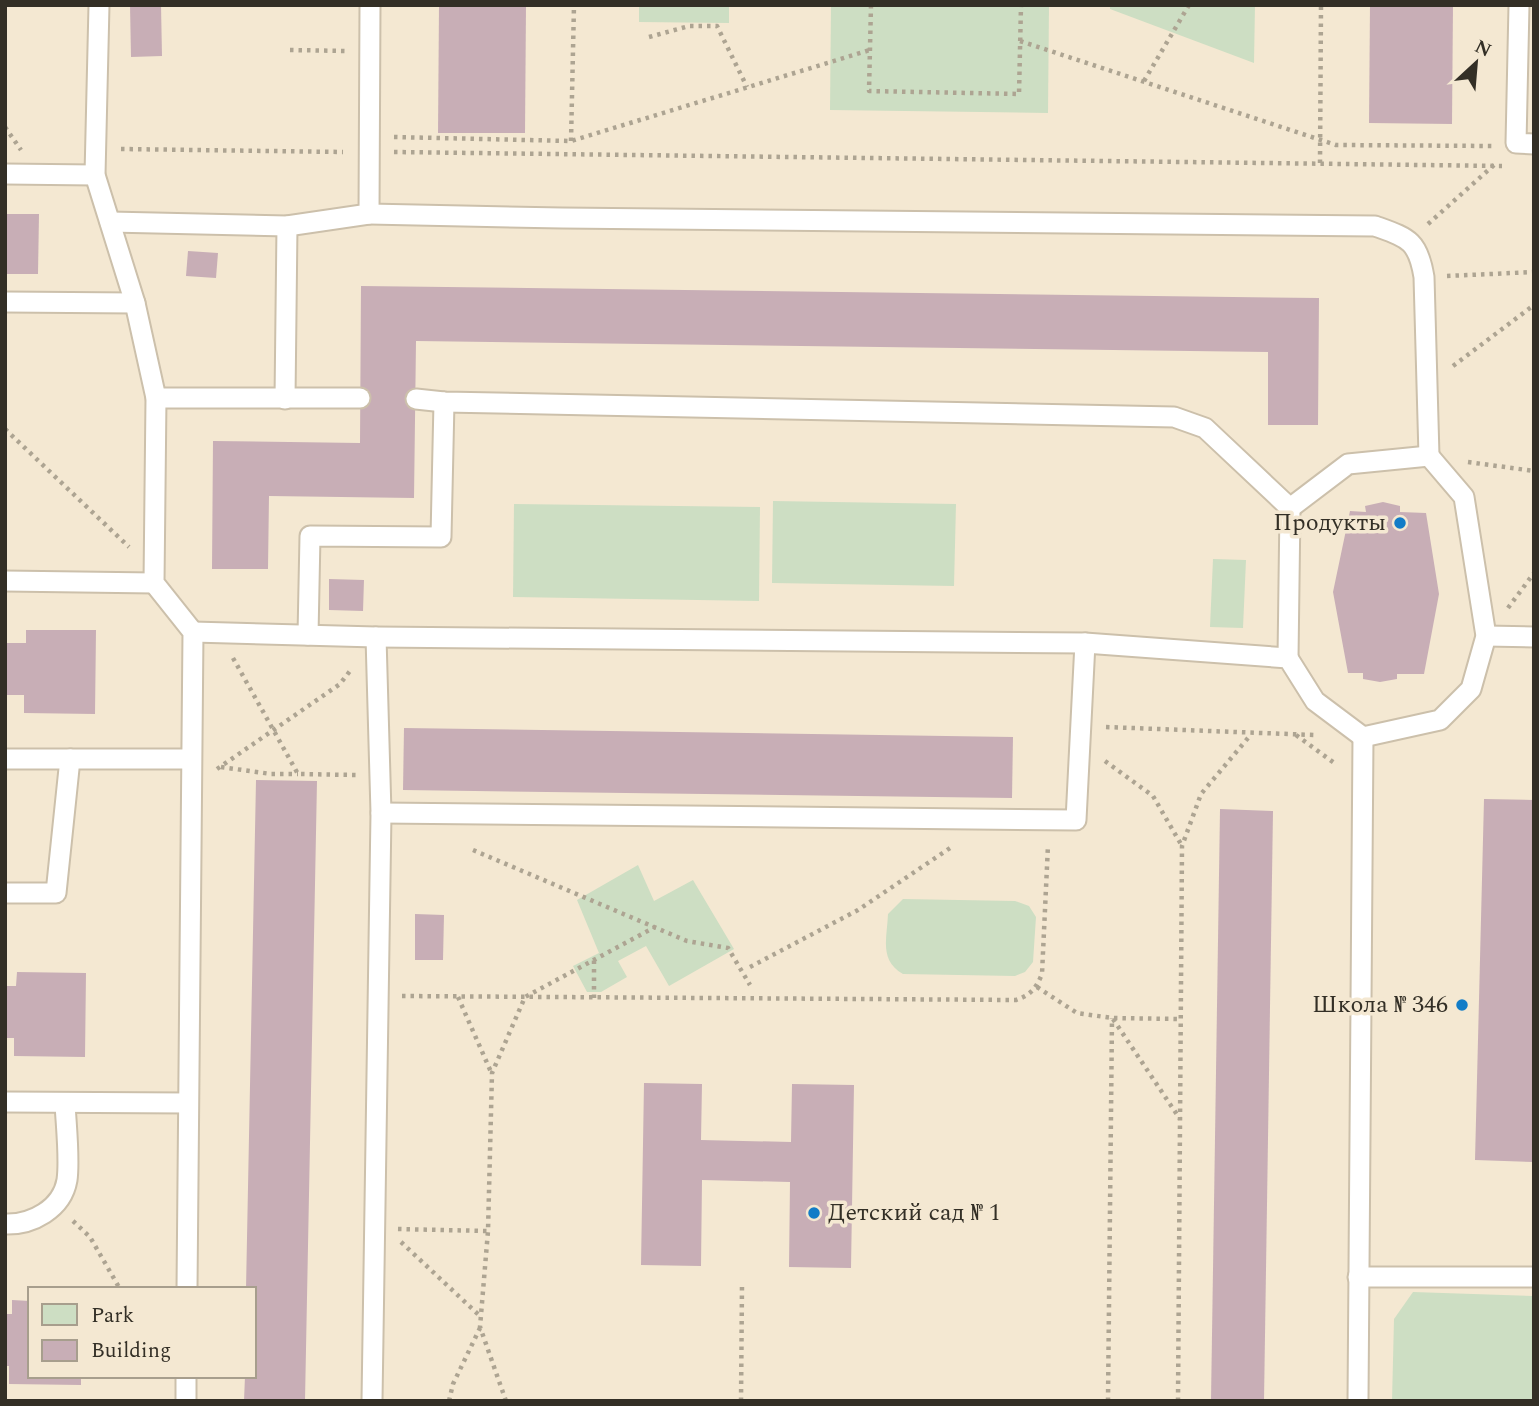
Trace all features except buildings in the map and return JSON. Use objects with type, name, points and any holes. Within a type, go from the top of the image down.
[{"type":"lane","points":[[99,5],[95,175],[135,303],[156,398],[154,583],[193,632],[187,1287]]},
{"type":"lane","points":[[369,214],[370,5]]},
{"type":"lane","points":[[1519,5],[1516,143],[1534,144]]},
{"type":"lane","points":[[5,174],[95,175]]},
{"type":"lane","points":[[110,222],[287,226],[369,214],[589,219],[1375,226],[1406,237],[1420,255],[1424,277],[1429,456],[1464,497],[1486,636],[1471,690],[1440,720],[1363,737],[1315,701],[1288,659],[1290,508],[1205,428],[1174,417],[444,402],[415,399]]},
{"type":"lane","points":[[285,399],[287,226]]},
{"type":"lane","points":[[5,302],[135,303]]},
{"type":"lane","points":[[156,398],[360,398]]},
{"type":"lane","points":[[307,635],[310,536],[441,537],[444,402]]},
{"type":"lane","points":[[1290,508],[1348,464],[1429,456]]},
{"type":"lane","points":[[5,580],[154,583]]},
{"type":"lane","points":[[193,632],[376,637],[1085,643],[1288,659]]},
{"type":"lane","points":[[1486,636],[1534,637]]},
{"type":"lane","points":[[372,1401],[381,1229],[378,996],[381,813],[376,637]]},
{"type":"lane","points":[[381,813],[1076,820],[1085,643]]},
{"type":"lane","points":[[1358,1401],[1363,737]]},
{"type":"lane","points":[[5,759],[190,759]]},
{"type":"lane","points":[[5,893],[56,893],[70,759]]},
{"type":"lane","points":[[5,1102],[188,1103]]},
{"type":"lane","points":[[5,1224],[37,1219],[55,1204],[67,1181],[65,1102]]},
{"type":"lane","points":[[1358,1277],[1534,1277]]},
{"type":"lane","points":[[186,1378],[186,1401]]},
{"type":"path","points":[[571,141],[574,5]]},
{"type":"path","points":[[871,5],[869,91],[1019,94],[1021,5]]},
{"type":"path","points":[[1144,81],[1189,5]]},
{"type":"path","points":[[1320,163],[1321,5]]},
{"type":"path","points":[[649,37],[689,26],[717,26],[747,87]]},
{"type":"path","points":[[1020,41],[1336,145],[1494,146]]},
{"type":"path","points":[[96,149],[571,141],[870,50]]},
{"type":"path","points":[[290,51],[328,51]]},
{"type":"path","points":[[369,144],[1494,166]]},
{"type":"path","points":[[1406,237],[1433,221],[1494,166],[1494,156]]},
{"type":"path","points":[[1424,277],[1534,272]]},
{"type":"path","points":[[1427,385],[1534,305]]},
{"type":"path","points":[[5,429],[128,546],[154,583]]},
{"type":"path","points":[[1429,456],[1534,471]]},
{"type":"path","points":[[218,633],[298,774]]},
{"type":"path","points":[[190,788],[340,684],[376,637]]},
{"type":"path","points":[[1080,734],[1295,734],[1363,737]]},
{"type":"path","points":[[1080,734],[1153,796],[1182,846]]},
{"type":"path","points":[[1295,734],[1362,784]]},
{"type":"path","points":[[1178,1401],[1182,846],[1201,794],[1248,738]]},
{"type":"path","points":[[220,767],[271,774],[380,775]]},
{"type":"path","points":[[750,967],[858,910],[992,820]]},
{"type":"path","points":[[378,996],[1016,1000],[1028,996],[1037,988],[1042,974],[1049,820]]},
{"type":"path","points":[[473,850],[687,941],[728,948],[750,985]]},
{"type":"path","points":[[449,1401],[453,1384],[480,1327],[488,1231],[492,1073],[525,997],[655,927]]},
{"type":"path","points":[[594,960],[594,998]]},
{"type":"path","points":[[1037,988],[1077,1013],[1112,1018],[1181,1019]]},
{"type":"path","points":[[458,997],[492,1073]]},
{"type":"path","points":[[1112,1018],[1180,1119]]},
{"type":"path","points":[[1108,1401],[1112,1018]]},
{"type":"path","points":[[55,1204],[90,1237],[119,1287]]},
{"type":"path","points":[[381,1229],[488,1231]]},
{"type":"path","points":[[381,1229],[481,1317]]},
{"type":"path","points":[[741,1401],[742,1284]]},
{"type":"path","points":[[480,1327],[506,1401]]},
{"type":"green space","points":[[639,5],[729,5],[729,23],[639,22]]},
{"type":"green space","points":[[831,5],[1049,5],[1048,113],[830,110]]},
{"type":"green space","points":[[1110,5],[1255,5],[1254,63],[1110,9]]},
{"type":"green space","points":[[773,501],[956,504],[954,586],[772,583]]},
{"type":"green space","points":[[514,504],[760,507],[759,601],[513,597]]},
{"type":"green space","points":[[1213,559],[1246,560],[1243,628],[1210,627]]},
{"type":"green space","points":[[638,865],[654,901],[693,880],[734,949],[669,986],[646,946],[618,961],[627,977],[601,992],[587,992],[573,966],[599,953],[577,900]]},
{"type":"green space","points":[[903,899],[1015,901],[1029,906],[1036,917],[1033,962],[1025,972],[1015,976],[903,974],[890,962],[886,940],[888,914]]},
{"type":"green space","points":[[1413,1292],[1534,1296],[1534,1401],[1392,1401],[1394,1319]]},
{"type":"place","name":"Продукты","points":[[1400,523]]},
{"type":"place","name":"Школа № 346","points":[[1462,1005]]},
{"type":"place","name":"Детский сад № 1","points":[[814,1213]]}]
